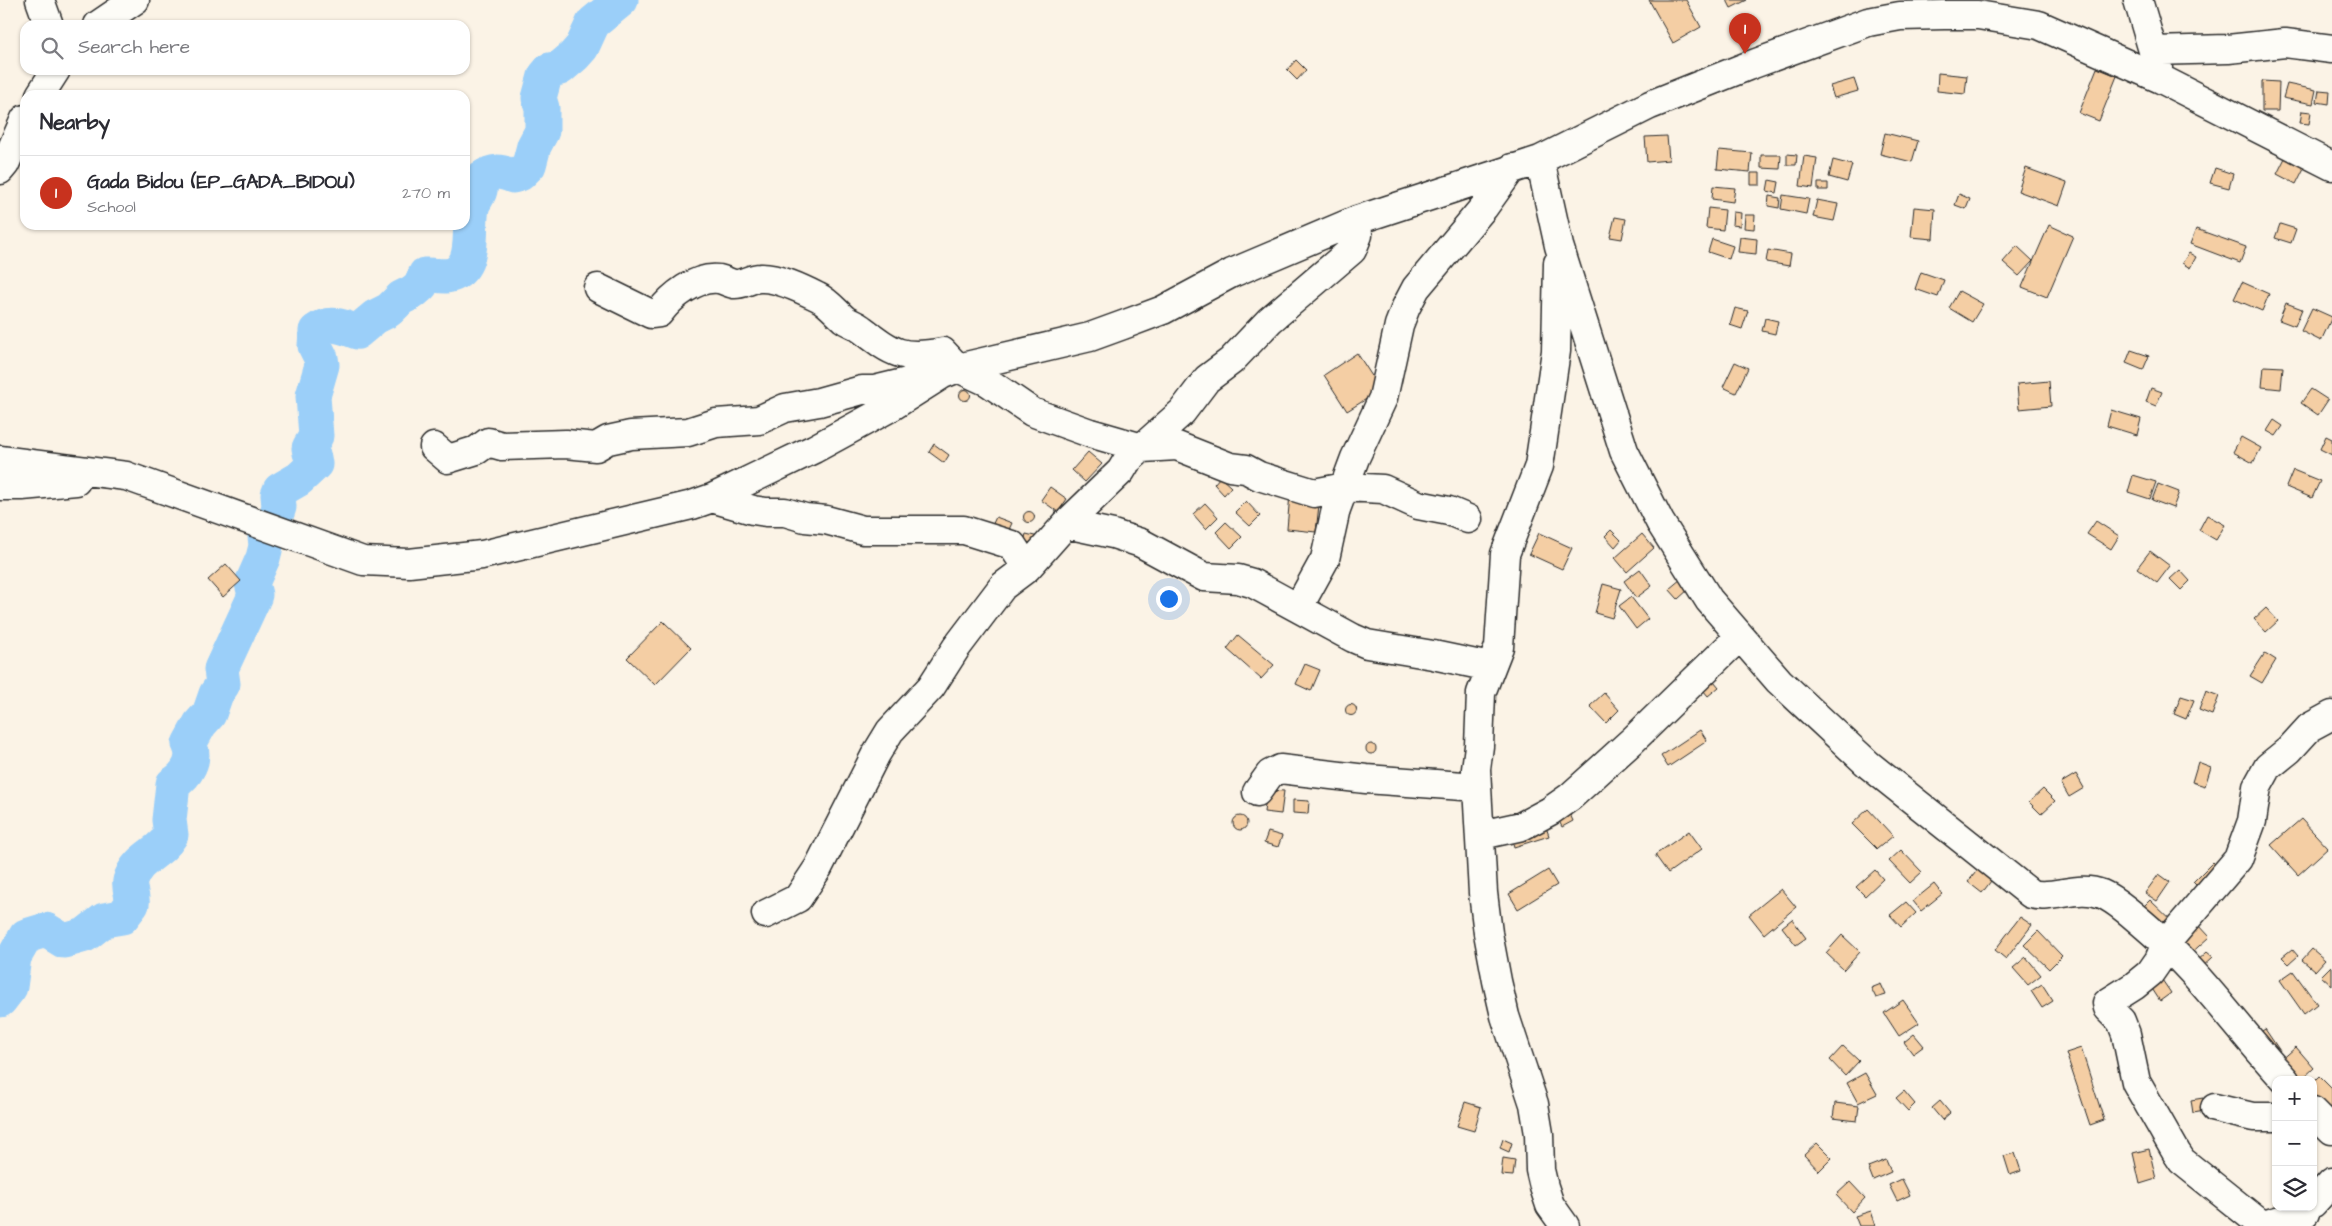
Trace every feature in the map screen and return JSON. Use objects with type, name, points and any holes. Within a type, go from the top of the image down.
[{"type":"street","points":[[40,0],[47,20]]},
{"type":"street","points":[[105,20],[135,0]]},
{"type":"street","points":[[2138,0],[2161,79]]},
{"type":"street","points":[[0,460],[126,476],[363,561],[409,563],[482,555],[712,498],[814,449],[891,407],[943,374],[958,368],[1090,337],[1123,325],[1163,310],[1232,273],[1358,220],[1540,160],[1650,105],[1748,66],[1868,22],[1900,16],[1978,15],[2039,25],[2161,79],[2332,166]]},
{"type":"street","points":[[2153,51],[2228,49],[2284,44],[2332,49]]},
{"type":"street","points":[[43,90],[53,75]]},
{"type":"street","points":[[0,170],[5,164],[20,130]]},
{"type":"street","points":[[1540,160],[1559,246],[1624,451],[1665,530],[1709,600],[1779,681],[1869,766],[2031,894],[2041,896],[2087,889],[2103,895],[2132,914],[2166,943],[2282,1076]]},
{"type":"street","points":[[1298,608],[1325,559],[1336,510],[1355,458],[1383,398],[1399,324],[1406,307],[1416,288],[1484,207],[1512,168]]},
{"type":"street","points":[[766,914],[798,898],[818,868],[876,754],[890,731],[931,688],[956,648],[1003,586],[1027,568],[1066,524],[1142,448],[1182,412],[1207,379],[1231,362],[1270,320],[1352,250],[1358,235],[1358,220]]},
{"type":"street","points":[[1559,246],[1556,293],[1556,350],[1539,466],[1505,554],[1499,647],[1481,693],[1476,769],[1483,893],[1497,982],[1505,1016],[1534,1104],[1539,1134],[1540,1170],[1544,1187],[1550,1206],[1565,1226]]},
{"type":"street","points":[[598,288],[651,314],[659,313],[670,299],[686,288],[707,279],[719,279],[736,284],[761,278],[778,281],[820,298],[850,324],[859,326],[872,339],[898,354],[921,356],[943,352],[958,368],[988,382],[1032,412],[1142,448],[1176,446],[1230,467],[1246,469],[1259,476],[1314,493],[1345,486],[1383,489],[1418,505],[1449,511],[1468,519]]},
{"type":"street","points":[[434,447],[448,459],[477,450],[488,442],[502,446],[566,444],[596,447],[608,440],[632,434],[688,432],[716,423],[759,420],[785,408],[907,382],[932,369],[958,368]]},
{"type":"street","points":[[0,486],[22,486],[126,476]]},
{"type":"street","points":[[712,498],[753,510],[785,512],[863,530],[964,530],[1012,545],[1027,568]]},
{"type":"street","points":[[1066,524],[1113,534],[1141,543],[1204,578],[1238,579],[1252,582],[1367,644],[1433,655],[1490,668]]},
{"type":"street","points":[[1481,835],[1522,826],[1550,811],[1570,797],[1632,741],[1740,636]]},
{"type":"street","points":[[2332,715],[2310,727],[2268,767],[2257,787],[2252,821],[2238,859],[2166,943],[2159,960],[2150,973],[2134,986],[2110,999],[2107,1003],[2108,1008],[2121,1021],[2126,1034],[2136,1082],[2179,1157],[2261,1226],[2305,1212],[2332,1182]]},
{"type":"street","points":[[1257,792],[1270,774],[1280,769],[1366,779],[1477,786]]},
{"type":"street","points":[[2215,1108],[2253,1117],[2272,1117]]},
{"type":"building","points":[[1649,0],[1686,0],[1701,27],[1673,43]]},
{"type":"building","points":[[1727,0],[1747,0],[1731,8]]},
{"type":"building","points":[[1296,60],[1306,70],[1297,80],[1287,70]]},
{"type":"building","points":[[2097,68],[2117,76],[2099,121],[2079,113]]},
{"type":"building","points":[[1938,73],[1967,76],[1965,94],[1937,91]]},
{"type":"building","points":[[1854,79],[1858,91],[1834,98],[1830,86]]},
{"type":"building","points":[[2262,81],[2279,82],[2278,111],[2262,111]]},
{"type":"building","points":[[2287,84],[2316,90],[2313,104],[2283,98]]},
{"type":"building","points":[[2319,90],[2330,91],[2329,104],[2317,102]]},
{"type":"building","points":[[2302,111],[2311,112],[2309,124],[2300,123]]},
{"type":"building","points":[[1885,133],[1918,141],[1912,162],[1880,154]]},
{"type":"building","points":[[1667,136],[1669,160],[1647,162],[1645,137]]},
{"type":"building","points":[[1719,150],[1752,153],[1750,172],[1717,169]]},
{"type":"building","points":[[1787,154],[1797,155],[1796,165],[1787,165]]},
{"type":"building","points":[[1761,155],[1781,155],[1780,169],[1761,168]]},
{"type":"building","points":[[1804,156],[1817,158],[1813,188],[1800,186]]},
{"type":"building","points":[[2285,158],[2304,168],[2296,184],[2277,174]]},
{"type":"building","points":[[1833,160],[1852,165],[1847,182],[1829,177]]},
{"type":"building","points":[[2026,168],[2067,183],[2059,206],[2018,191]]},
{"type":"building","points":[[2215,168],[2233,174],[2229,188],[2210,183]]},
{"type":"building","points":[[1751,173],[1760,173],[1760,185],[1751,185]]},
{"type":"building","points":[[1769,180],[1779,182],[1777,193],[1767,191]]},
{"type":"building","points":[[1818,183],[1828,183],[1828,190],[1818,190]]},
{"type":"building","points":[[1713,186],[1735,188],[1733,202],[1712,199]]},
{"type":"building","points":[[1959,194],[1970,199],[1966,209],[1955,205]]},
{"type":"building","points":[[1783,195],[1809,199],[1806,214],[1781,209]]},
{"type":"building","points":[[1769,196],[1780,198],[1779,208],[1768,206]]},
{"type":"building","points":[[1817,200],[1838,204],[1834,221],[1813,217]]},
{"type":"building","points":[[1914,207],[1935,209],[1933,239],[1911,237]]},
{"type":"building","points":[[1708,208],[1725,210],[1723,230],[1706,228]]},
{"type":"building","points":[[1733,212],[1741,213],[1740,226],[1732,225]]},
{"type":"building","points":[[1745,215],[1755,215],[1754,229],[1744,228]]},
{"type":"building","points":[[1615,217],[1626,219],[1622,239],[1610,237]]},
{"type":"building","points":[[2280,224],[2296,229],[2291,243],[2275,238]]},
{"type":"building","points":[[2049,225],[2073,236],[2047,297],[2022,287]]},
{"type":"building","points":[[2196,229],[2246,247],[2240,263],[2190,244]]},
{"type":"building","points":[[1740,237],[1757,239],[1756,254],[1738,252]]},
{"type":"building","points":[[1712,239],[1733,246],[1729,259],[1708,252]]},
{"type":"building","points":[[2017,246],[2033,261],[2019,276],[2003,262]]},
{"type":"building","points":[[1768,250],[1791,254],[1789,266],[1766,262]]},
{"type":"building","points":[[2189,253],[2196,257],[2190,268],[2182,263]]},
{"type":"building","points":[[1921,272],[1944,280],[1938,297],[1915,289]]},
{"type":"building","points":[[2242,282],[2269,294],[2262,311],[2234,299]]},
{"type":"building","points":[[1959,291],[1983,304],[1972,322],[1949,308]]},
{"type":"building","points":[[2286,303],[2302,309],[2295,326],[2279,320]]},
{"type":"building","points":[[1735,308],[1748,311],[1742,329],[1730,325]]},
{"type":"building","points":[[2312,308],[2332,317],[2321,341],[2301,331]]},
{"type":"building","points":[[1765,318],[1778,321],[1775,334],[1762,331]]},
{"type":"building","points":[[2131,350],[2149,356],[2143,370],[2126,363]]},
{"type":"building","points":[[1357,353],[1381,390],[1347,411],[1324,375]]},
{"type":"building","points":[[1735,362],[1748,368],[1736,393],[1723,387]]},
{"type":"building","points":[[2264,366],[2283,367],[2281,389],[2262,387]]},
{"type":"building","points":[[2049,381],[2051,406],[2019,409],[2017,384]]},
{"type":"building","points":[[2151,388],[2162,392],[2156,406],[2146,402]]},
{"type":"building","points":[[965,389],[971,395],[965,401],[959,395]]},
{"type":"building","points":[[2311,389],[2328,400],[2318,415],[2301,403]]},
{"type":"building","points":[[2111,410],[2141,419],[2137,435],[2107,426]]},
{"type":"building","points":[[2274,420],[2283,426],[2276,436],[2267,431]]},
{"type":"building","points":[[2326,436],[2332,439],[2332,455],[2320,449]]},
{"type":"building","points":[[2241,437],[2261,448],[2253,463],[2233,452]]},
{"type":"building","points":[[934,444],[949,455],[944,463],[929,452]]},
{"type":"building","points":[[1088,452],[1102,464],[1085,482],[1072,470]]},
{"type":"building","points":[[2293,470],[2320,481],[2312,498],[2286,487]]},
{"type":"building","points":[[2133,475],[2156,482],[2150,499],[2128,492]]},
{"type":"building","points":[[1220,477],[1231,487],[1224,495],[1214,484]]},
{"type":"building","points":[[2158,484],[2179,492],[2173,508],[2152,500]]},
{"type":"building","points":[[1050,487],[1067,499],[1058,512],[1041,500]]},
{"type":"building","points":[[1290,494],[1320,496],[1316,532],[1287,529]]},
{"type":"building","points":[[1246,501],[1260,516],[1250,526],[1235,512]]},
{"type":"building","points":[[1205,503],[1218,517],[1206,529],[1193,514]]},
{"type":"building","points":[[1027,512],[1031,512],[1034,517],[1033,521],[1027,522],[1024,519],[1024,515]]},
{"type":"building","points":[[2207,515],[2225,525],[2216,540],[2199,530]]},
{"type":"building","points":[[996,517],[1012,523],[1005,538],[989,532]]},
{"type":"building","points":[[2096,521],[2119,536],[2111,549],[2087,534]]},
{"type":"building","points":[[1226,522],[1242,537],[1231,548],[1216,532]]},
{"type":"building","points":[[1611,530],[1621,540],[1615,547],[1605,536]]},
{"type":"building","points":[[1539,533],[1572,548],[1562,569],[1529,554]]},
{"type":"building","points":[[1026,534],[1039,537],[1036,548],[1023,545]]},
{"type":"building","points":[[1642,534],[1654,548],[1627,572],[1615,558]]},
{"type":"building","points":[[2150,551],[2170,566],[2157,583],[2137,568]]},
{"type":"building","points":[[226,564],[241,581],[223,597],[208,580]]},
{"type":"building","points":[[1640,569],[1652,586],[1636,598],[1624,581]]},
{"type":"building","points":[[2180,570],[2190,581],[2181,590],[2170,579]]},
{"type":"building","points":[[1681,579],[1689,589],[1678,599],[1669,589]]},
{"type":"building","points":[[1603,584],[1621,589],[1612,618],[1595,613]]},
{"type":"building","points":[[1631,597],[1648,619],[1636,629],[1619,606]]},
{"type":"building","points":[[2266,608],[2278,621],[2266,632],[2254,619]]},
{"type":"building","points":[[663,621],[691,648],[655,685],[627,658]]},
{"type":"building","points":[[1238,635],[1274,665],[1261,679],[1227,649]]},
{"type":"building","points":[[2265,653],[2276,660],[2262,683],[2250,676]]},
{"type":"building","points":[[1305,664],[1320,670],[1311,691],[1296,684]]},
{"type":"building","points":[[1709,675],[1719,687],[1708,696],[1698,684]]},
{"type":"building","points":[[2206,691],[2219,696],[2212,715],[2199,710]]},
{"type":"building","points":[[1604,693],[1619,710],[1606,723],[1590,706]]},
{"type":"building","points":[[2181,696],[2194,700],[2186,719],[2174,714]]},
{"type":"building","points":[[1349,705],[1353,705],[1356,710],[1355,714],[1349,715],[1346,712],[1346,708]]},
{"type":"building","points":[[1700,730],[1707,741],[1668,767],[1661,756]]},
{"type":"building","points":[[1369,744],[1373,744],[1376,749],[1375,753],[1369,754],[1366,751],[1366,747]]},
{"type":"building","points":[[2198,762],[2211,767],[2205,786],[2192,782]]},
{"type":"building","points":[[2076,774],[2084,788],[2069,797],[2061,783]]},
{"type":"building","points":[[2043,789],[2055,801],[2041,814],[2029,802]]},
{"type":"building","points":[[1267,790],[1284,791],[1281,814],[1264,812]]},
{"type":"building","points":[[1293,800],[1309,801],[1308,814],[1293,813]]},
{"type":"building","points":[[1868,809],[1893,836],[1877,849],[1852,824]]},
{"type":"building","points":[[1569,812],[1573,821],[1562,827],[1557,817]]},
{"type":"building","points":[[1237,816],[1243,816],[1247,823],[1243,830],[1237,830],[1233,826],[1233,820]]},
{"type":"building","points":[[2301,819],[2328,848],[2298,875],[2271,845]]},
{"type":"building","points":[[1545,824],[1549,836],[1514,847],[1511,835]]},
{"type":"building","points":[[1689,831],[1702,849],[1668,873],[1655,855]]},
{"type":"building","points":[[1268,832],[1282,836],[1278,847],[1264,843]]},
{"type":"building","points":[[1901,850],[1922,872],[1910,883],[1889,861]]},
{"type":"building","points":[[2213,862],[2222,871],[2202,891],[2193,882]]},
{"type":"building","points":[[1983,863],[1997,873],[1982,893],[1968,882]]},
{"type":"building","points":[[1548,870],[1557,885],[1518,909],[1509,894]]},
{"type":"building","points":[[1875,870],[1883,879],[1865,896],[1856,887]]},
{"type":"building","points":[[2159,874],[2170,882],[2157,901],[2145,893]]},
{"type":"building","points":[[1934,884],[1942,894],[1921,911],[1913,901]]},
{"type":"building","points":[[1781,889],[1796,907],[1764,934],[1749,915]]},
{"type":"building","points":[[2150,900],[2175,924],[2163,937],[2137,913]]},
{"type":"building","points":[[1906,902],[1916,913],[1901,927],[1890,915]]},
{"type":"building","points":[[2020,917],[2032,925],[2006,959],[1995,950]]},
{"type":"building","points":[[1792,919],[1806,938],[1796,945],[1782,927]]},
{"type":"building","points":[[2197,924],[2209,937],[2188,956],[2176,942]]},
{"type":"building","points":[[2038,931],[2062,956],[2049,969],[2024,945]]},
{"type":"building","points":[[1842,935],[1860,952],[1844,970],[1826,953]]},
{"type":"building","points":[[2292,949],[2298,956],[2289,964],[2282,957]]},
{"type":"building","points":[[2312,949],[2325,960],[2315,971],[2302,960]]},
{"type":"building","points":[[2207,952],[2213,957],[2200,969],[2195,963]]},
{"type":"building","points":[[2026,957],[2041,975],[2028,985],[2013,968]]},
{"type":"building","points":[[2332,967],[2332,986],[2321,976]]},
{"type":"building","points":[[2293,971],[2317,1004],[2304,1014],[2280,980]]},
{"type":"building","points":[[2158,974],[2171,993],[2160,1001],[2147,981]]},
{"type":"building","points":[[1881,984],[1886,995],[1876,998],[1871,988]]},
{"type":"building","points":[[2042,984],[2053,1001],[2042,1008],[2031,991]]},
{"type":"building","points":[[1903,1000],[1919,1023],[1899,1036],[1884,1013]]},
{"type":"building","points":[[2265,1029],[2280,1051],[2268,1059],[2253,1037]]},
{"type":"building","points":[[1914,1034],[1924,1046],[1913,1054],[1904,1042]]},
{"type":"building","points":[[1843,1046],[1859,1061],[1845,1076],[1830,1060]]},
{"type":"building","points":[[2296,1047],[2314,1068],[2305,1076],[2291,1076],[2279,1062]]},
{"type":"building","points":[[2081,1048],[2104,1120],[2090,1125],[2066,1053]]},
{"type":"building","points":[[1865,1073],[1877,1094],[1858,1103],[1847,1083]]},
{"type":"building","points":[[2319,1076],[2332,1089],[2332,1115],[2317,1099],[2317,1078]]},
{"type":"building","points":[[1904,1091],[1915,1104],[1908,1111],[1896,1098]]},
{"type":"building","points":[[2203,1098],[2205,1111],[2193,1113],[2191,1100]]},
{"type":"building","points":[[1940,1101],[1950,1113],[1942,1120],[1932,1108]]},
{"type":"building","points":[[1465,1102],[1481,1107],[1474,1131],[1457,1126]]},
{"type":"building","points":[[1835,1103],[1859,1106],[1857,1121],[1833,1118]]},
{"type":"building","points":[[1503,1139],[1512,1143],[1509,1152],[1500,1148]]},
{"type":"building","points":[[1817,1143],[1832,1158],[1819,1171],[1804,1155]]},
{"type":"building","points":[[2149,1149],[2156,1179],[2140,1184],[2133,1153]]},
{"type":"building","points":[[2015,1153],[2021,1171],[2010,1175],[2004,1156]]},
{"type":"building","points":[[1503,1158],[1515,1160],[1513,1176],[1501,1175]]},
{"type":"building","points":[[1886,1160],[1891,1172],[1873,1180],[1868,1167]]},
{"type":"building","points":[[1902,1179],[1910,1195],[1897,1201],[1889,1185]]},
{"type":"building","points":[[1850,1182],[1865,1198],[1852,1212],[1836,1195]]},
{"type":"building","points":[[1871,1211],[1876,1226],[1859,1226],[1855,1216]]},
{"type":"waterway","points":[[0,1000],[10,987],[14,957],[26,936],[46,930],[64,941],[85,935],[104,920],[122,917],[132,904],[130,881],[133,873],[171,835],[169,820],[173,784],[183,776],[189,766],[192,755],[189,744],[200,724],[209,714],[216,694],[223,684],[221,669],[255,595],[252,583],[263,558],[266,546],[265,536],[279,507],[278,495],[280,490],[299,479],[315,464],[309,448],[316,436],[313,396],[322,365],[315,346],[316,331],[331,325],[341,326],[357,332],[375,317],[389,310],[401,298],[413,292],[421,285],[425,275],[448,276],[462,268],[469,252],[472,208],[480,191],[482,178],[497,172],[513,176],[520,174],[529,165],[534,146],[542,131],[542,108],[539,98],[545,76],[550,70],[560,68],[574,56],[582,47],[593,23],[621,0]]},
{"type":"place","name":"Gada Bidou (EP_GADA_BIDOU)","points":[[1745,54]]}]
